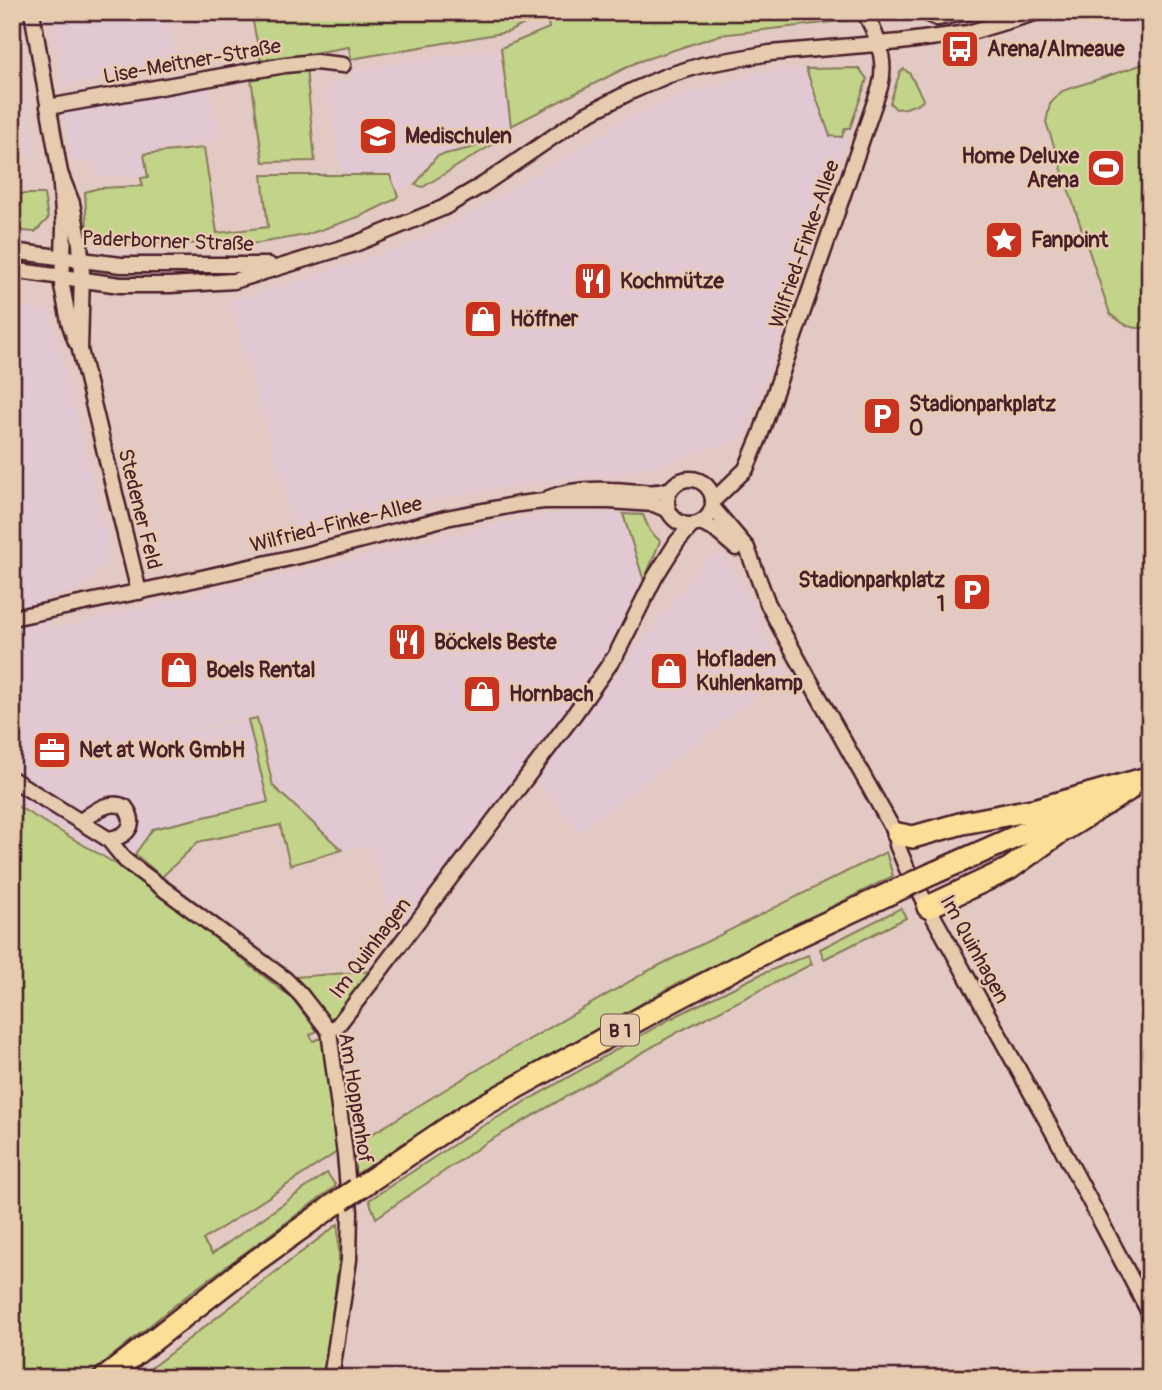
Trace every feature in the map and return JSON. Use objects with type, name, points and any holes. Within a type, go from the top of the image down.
[{"type":"highway","points":[[898,834],[913,837],[963,823],[1037,809],[1149,778]]},
{"type":"highway","points":[[928,908],[1009,869],[1059,833],[1149,778]]},
{"type":"highway","name":"B 1","points":[[105,1378],[222,1286],[470,1113],[777,946],[1149,778]]},
{"type":"street","points":[[32,12],[61,173],[64,227],[62,258]]},
{"type":"street","points":[[923,12],[937,18],[970,12]]},
{"type":"street","name":"Paderborner Straße","points":[[12,270],[120,285],[234,281],[355,244],[443,208],[484,184],[585,115],[666,76],[712,63],[770,53],[968,33],[1038,12]]},
{"type":"street","name":"Wilfried-Finke-Allee","points":[[713,504],[746,469],[760,436],[880,87],[884,74],[879,44],[868,14]]},
{"type":"street","name":"Lise-Meitner-Straße","points":[[48,107],[285,65],[316,62],[343,65]]},
{"type":"street","points":[[61,173],[72,203],[82,261],[82,281]]},
{"type":"street","name":"Paderborner Straße","points":[[12,251],[143,266],[281,265]]},
{"type":"street","name":"Stedener Feld","points":[[12,618],[139,592],[80,350],[69,322],[61,278],[62,258]]},
{"type":"street","name":"Stedener Feld","points":[[80,350],[82,281]]},
{"type":"street","name":"Wilfried-Finke-Allee","points":[[704,484],[723,478],[740,461],[751,455]]},
{"type":"street","points":[[686,480],[697,480],[704,484],[711,492],[713,504],[708,517],[696,524],[683,524],[670,513],[667,500],[671,489],[686,480]]},
{"type":"street","name":"Wilfried-Finke-Allee","points":[[544,501],[565,492],[608,490],[653,493],[671,489]]},
{"type":"street","name":"Wilfried-Finke-Allee","points":[[139,592],[446,519],[544,501],[635,502],[654,504],[670,513]]},
{"type":"street","name":"Im Quinhagen","points":[[713,504],[747,548],[768,604]]},
{"type":"street","name":"Im Quinhagen","points":[[655,577],[670,530],[670,513]]},
{"type":"street","name":"Im Quinhagen","points":[[329,1031],[338,1025],[370,984],[573,716],[622,646],[655,577],[677,542],[696,524],[715,529],[735,546],[898,834],[897,845],[900,853],[928,908],[1058,1141],[1150,1314]]},
{"type":"street","name":"Am Hoppenhof","points":[[12,779],[108,839],[126,860],[285,979],[329,1031],[345,1154],[351,1231],[331,1378]]},
{"type":"street","points":[[81,821],[107,805],[125,807],[132,820],[131,828],[120,837],[108,839]]},
{"type":"shaded area","points":[[51,12],[167,12],[177,66],[64,85]]},
{"type":"shaded area","points":[[12,35],[36,155],[12,155]]},
{"type":"shaded area","points":[[499,48],[510,127],[474,146],[435,155],[411,186],[347,202],[326,85],[353,79],[353,70]]},
{"type":"shaded area","points":[[782,69],[806,69],[830,135],[847,139],[781,336],[744,434],[725,444],[620,476],[560,479],[457,495],[297,533],[231,300],[287,285],[422,240],[628,118],[667,101],[752,75]]},
{"type":"shaded area","points":[[210,87],[220,138],[144,153],[146,176],[96,177],[93,163],[72,160],[64,112]]},
{"type":"shaded area","points":[[12,306],[50,310],[107,537],[108,563],[79,590],[45,599],[52,629],[521,519],[566,512],[623,514],[644,581],[615,650],[397,937],[370,845],[344,850],[275,786],[257,714],[83,755],[248,719],[267,801],[153,829],[136,851],[107,856],[12,798]]},
{"type":"shaded area","points":[[709,556],[725,556],[760,617],[760,630],[788,673],[579,833],[535,777]]},
{"type":"green space","points":[[251,12],[527,12],[529,22],[508,32],[351,59],[349,47],[261,62]]},
{"type":"green space","points":[[546,12],[846,12],[851,20],[720,35],[637,62],[511,126],[501,48],[549,28]]},
{"type":"green space","name":"Home Deluxe Arena","points":[[1150,62],[1150,326],[1138,328],[1124,324],[1110,314],[1046,122],[1050,104],[1062,91]]},
{"type":"green space","points":[[306,68],[315,161],[263,162],[251,78]]},
{"type":"green space","points":[[859,68],[867,79],[850,128],[845,128],[842,137],[830,136],[806,69]]},
{"type":"green space","points":[[904,69],[910,74],[923,99],[922,102],[906,108],[896,109],[890,103],[900,72]]},
{"type":"green space","points":[[501,131],[500,140],[423,187],[415,185],[437,156],[475,147]]},
{"type":"green space","points":[[204,148],[217,233],[268,227],[262,175],[390,175],[398,196],[361,216],[306,235],[259,243],[112,242],[87,229],[85,192],[99,188],[143,186],[141,178],[148,177],[144,154]]},
{"type":"green space","points":[[12,194],[44,194],[48,219],[35,232],[12,230]]},
{"type":"green space","points":[[623,514],[643,515],[650,531],[660,541],[644,581]]},
{"type":"green space","points":[[257,718],[273,786],[342,850],[290,865],[280,825],[198,842],[162,877],[135,854],[153,829],[268,802],[248,720]]},
{"type":"green space","points":[[12,803],[121,867],[292,998],[317,1031],[310,1035],[313,1041],[321,1038],[326,1051],[337,1152],[203,1240],[212,1254],[327,1173],[336,1186],[190,1293],[85,1378],[29,1378],[12,1365]]},
{"type":"green space","points":[[886,852],[893,876],[667,989],[474,1100],[353,1176],[349,1148],[648,971]]},
{"type":"green space","points":[[901,908],[906,918],[824,959],[820,949]]},
{"type":"green space","points":[[808,955],[812,964],[680,1031],[484,1144],[376,1218],[369,1200],[476,1130],[670,1019],[757,976]]},
{"type":"green space","points":[[372,971],[335,1018],[326,1017],[307,989],[294,977]]},
{"type":"green space","points":[[338,1224],[339,1261],[324,1378],[138,1378]]},
{"type":"place","name":"Arena/Almeaue","points":[[960,49]]},
{"type":"place","name":"Medischulen","points":[[378,136]]},
{"type":"place","name":"Home Deluxe Arena","points":[[1106,168]]},
{"type":"place","name":"Fanpoint","points":[[1004,240]]},
{"type":"place","name":"Kochmütze","points":[[593,281]]},
{"type":"place","name":"Höffner","points":[[483,319]]},
{"type":"place","name":"Stadionparkplatz 0","points":[[882,416]]},
{"type":"place","name":"Stadionparkplatz 1","points":[[972,592]]},
{"type":"place","name":"Böckels Beste","points":[[407,642]]},
{"type":"place","name":"Boels Rental","points":[[179,670]]},
{"type":"place","name":"Hofladen Kuhlenkamp","points":[[669,671]]},
{"type":"place","name":"Hornbach","points":[[482,694]]},
{"type":"place","name":"Net at Work GmbH","points":[[52,750]]}]
